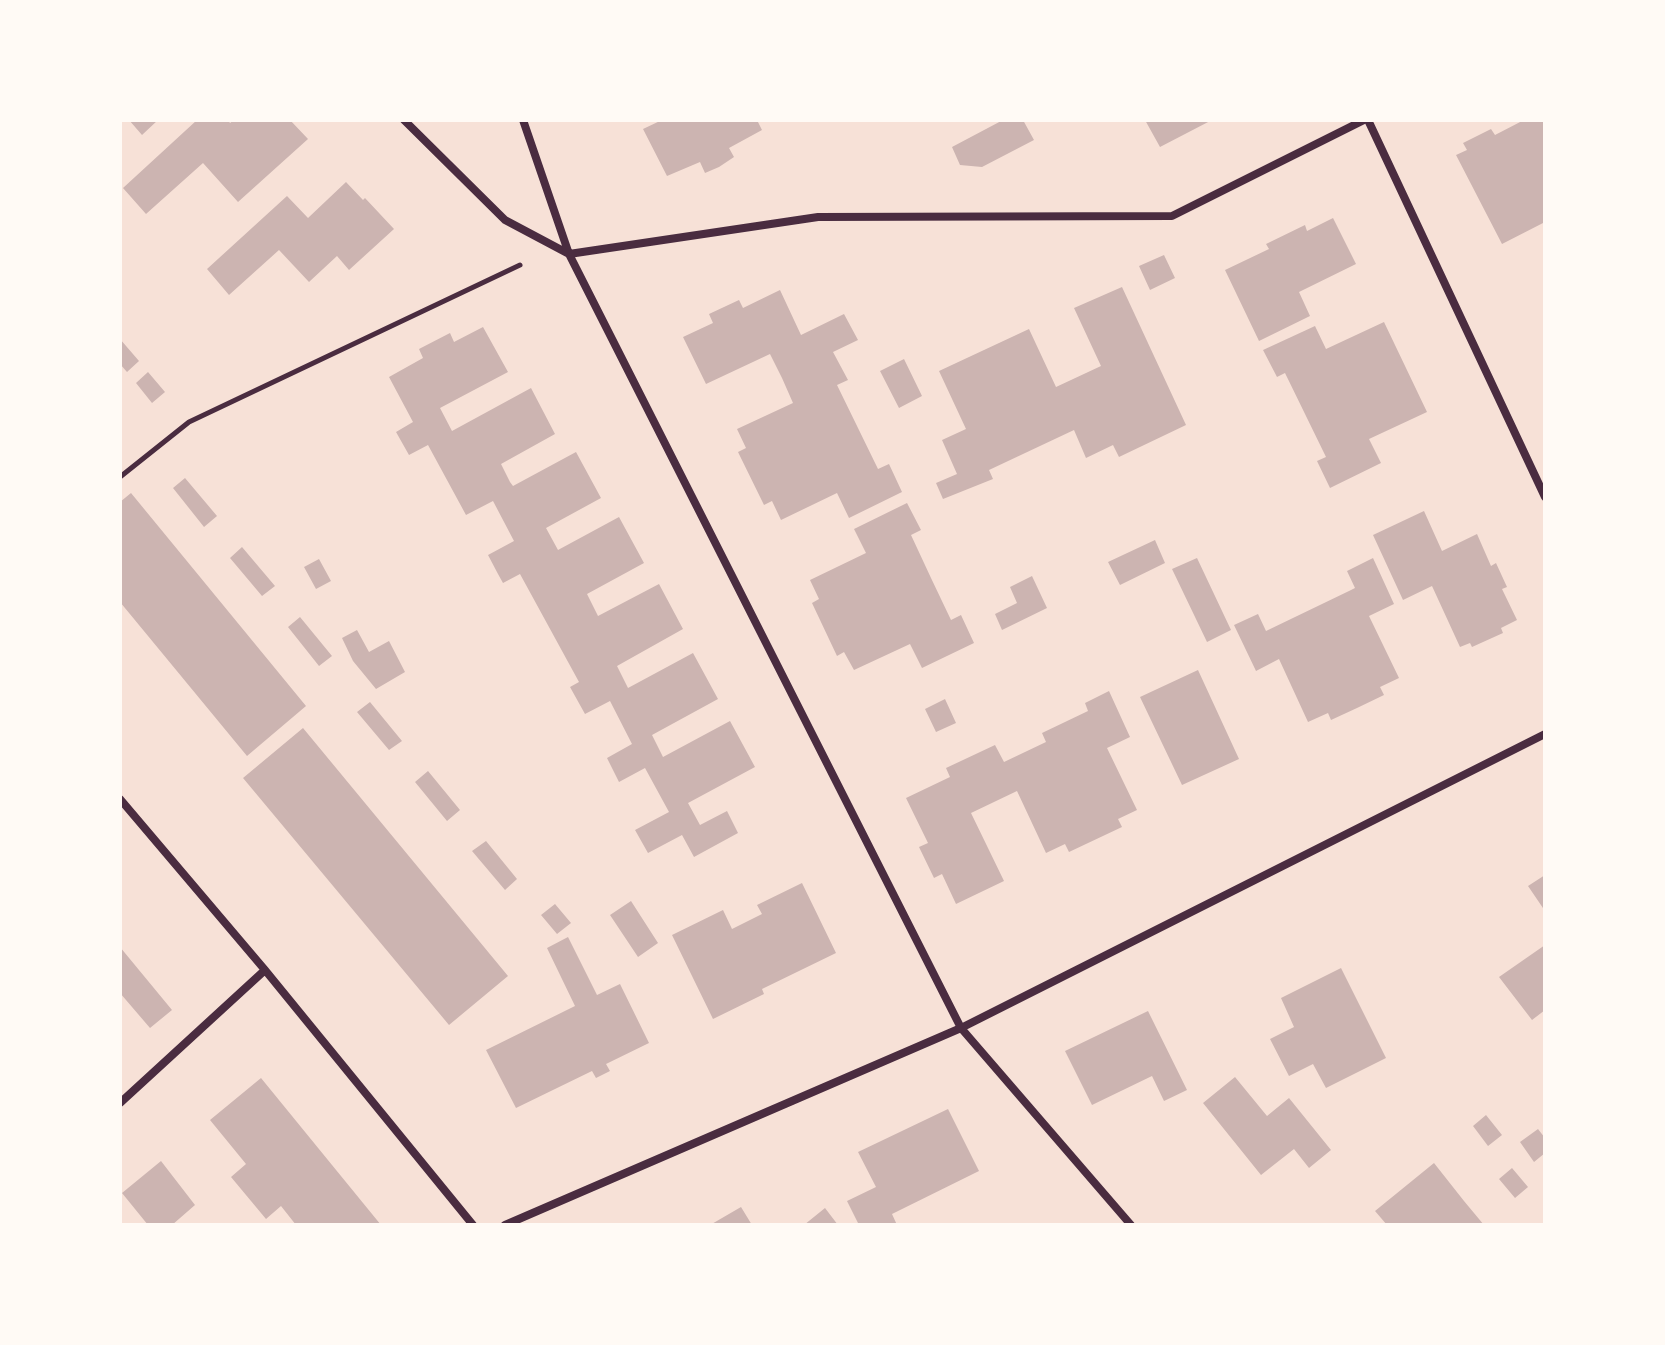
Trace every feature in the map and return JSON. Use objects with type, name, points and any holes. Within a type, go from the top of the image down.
[{"type":"street","points":[[404,120],[505,220],[569,254],[818,217],[1172,216],[1366,120],[1545,497]]},
{"type":"street","points":[[523,120],[569,254],[961,1028],[1131,1225]]},
{"type":"street","points":[[505,1225],[961,1028],[1545,734]]},
{"type":"street","points":[[120,799],[265,970],[473,1225]]},
{"type":"street","points":[[120,1103],[265,970]]},
{"type":"path","points":[[120,477],[189,422],[518,266],[569,254]]},
{"type":"building","points":[[129,120],[158,120],[142,135]]},
{"type":"building","points":[[197,120],[228,120],[230,123],[234,120],[290,120],[308,139],[238,202],[203,163],[146,214],[123,188]]},
{"type":"building","points":[[662,120],[757,120],[762,130],[729,148],[734,157],[719,167],[705,173],[700,162],[667,176],[643,129]]},
{"type":"building","points":[[1003,120],[1023,120],[1034,140],[982,167],[960,165],[952,147]]},
{"type":"building","points":[[1145,120],[1212,120],[1160,147]]},
{"type":"building","points":[[1524,120],[1545,120],[1545,222],[1502,244],[1456,155],[1467,150],[1463,143],[1491,129],[1495,135]]},
{"type":"building","points":[[346,182],[394,229],[349,270],[337,256],[309,282],[279,250],[229,295],[207,269],[287,196],[308,218]]},
{"type":"building","points":[[1333,218],[1356,264],[1299,292],[1310,316],[1259,341],[1225,270],[1269,249],[1266,244],[1305,225],[1307,231]]},
{"type":"building","points":[[1164,255],[1175,278],[1150,290],[1139,266]]},
{"type":"building","points":[[1122,287],[1186,425],[1119,457],[1113,445],[1086,458],[1074,430],[989,470],[993,479],[943,499],[936,483],[957,474],[942,440],[966,429],[939,371],[1029,329],[1056,387],[1101,366],[1074,308]]},
{"type":"building","points":[[780,290],[801,335],[844,314],[858,340],[833,352],[848,380],[837,385],[878,469],[889,464],[902,492],[849,518],[837,493],[781,520],[772,501],[764,505],[738,452],[746,448],[737,429],[793,403],[782,378],[770,354],[706,384],[683,337],[713,323],[709,314],[739,300],[743,308]]},
{"type":"building","points":[[1384,322],[1427,412],[1369,439],[1381,463],[1330,488],[1317,461],[1326,457],[1285,373],[1277,377],[1263,350],[1315,326],[1326,349]]},
{"type":"building","points":[[483,327],[508,372],[440,408],[452,431],[531,388],[555,434],[501,464],[510,482],[513,486],[576,452],[601,498],[546,528],[558,550],[619,517],[644,563],[587,594],[598,616],[659,584],[683,629],[617,666],[628,688],[693,653],[718,699],[652,735],[663,757],[730,721],[755,767],[688,803],[700,825],[727,811],[738,833],[694,857],[682,835],[648,853],[635,830],[669,812],[645,768],[619,782],[607,758],[632,744],[610,701],[585,714],[570,687],[579,682],[520,574],[503,583],[488,555],[514,541],[493,501],[466,515],[428,445],[409,455],[396,432],[413,422],[389,377],[423,358],[419,349],[450,333],[454,342]]},
{"type":"building","points":[[120,339],[139,361],[127,372],[120,364]]},
{"type":"building","points":[[904,359],[922,396],[899,408],[880,371]]},
{"type":"building","points":[[148,372],[165,392],[152,403],[136,383]]},
{"type":"building","points":[[185,478],[217,516],[204,527],[173,488]]},
{"type":"building","points":[[131,493],[306,706],[247,756],[120,602],[120,502]]},
{"type":"building","points":[[907,503],[921,530],[911,535],[951,620],[961,615],[974,643],[922,668],[910,644],[854,670],[844,652],[837,656],[812,603],[819,599],[810,580],[866,553],[854,529]]},
{"type":"building","points":[[1424,511],[1442,551],[1477,534],[1491,566],[1496,563],[1507,587],[1502,589],[1517,620],[1501,628],[1503,633],[1472,647],[1470,643],[1460,647],[1432,586],[1403,600],[1373,535]]},
{"type":"building","points":[[1155,540],[1165,563],[1120,585],[1108,562]]},
{"type":"building","points":[[242,547],[275,586],[262,596],[230,558]]},
{"type":"building","points":[[1197,558],[1231,630],[1207,642],[1172,569]]},
{"type":"building","points":[[1373,558],[1394,604],[1369,616],[1399,678],[1380,687],[1384,695],[1331,720],[1328,713],[1308,722],[1279,659],[1256,671],[1234,625],[1258,614],[1266,631],[1349,591],[1355,588],[1347,571]]},
{"type":"building","points":[[319,559],[331,581],[316,589],[304,567]]},
{"type":"building","points":[[1032,576],[1047,608],[1002,630],[995,614],[1017,603],[1010,587]]},
{"type":"building","points":[[300,617],[332,656],[319,666],[288,627]]},
{"type":"building","points":[[357,630],[369,652],[389,641],[405,672],[376,689],[353,661],[342,638]]},
{"type":"building","points":[[1198,670],[1239,759],[1182,785],[1140,697]]},
{"type":"building","points":[[1109,691],[1130,737],[1107,748],[1137,810],[1118,819],[1122,827],[1069,852],[1065,844],[1046,853],[1017,791],[971,813],[1004,881],[956,904],[942,874],[934,878],[919,847],[928,843],[906,798],[950,777],[946,768],[995,745],[1004,762],[1046,742],[1042,733],[1088,711],[1085,703]]},
{"type":"building","points":[[945,699],[956,723],[936,732],[925,709]]},
{"type":"building","points":[[370,702],[402,741],[389,750],[357,712]]},
{"type":"building","points":[[303,728],[508,976],[449,1025],[243,778]]},
{"type":"building","points":[[428,771],[460,810],[447,821],[415,782]]},
{"type":"building","points":[[486,841],[517,879],[505,890],[472,851]]},
{"type":"building","points":[[1545,875],[1545,911],[1528,886]]},
{"type":"building","points":[[802,883],[836,953],[762,989],[764,994],[713,1019],[672,935],[723,910],[732,929],[762,914],[757,905]]},
{"type":"building","points":[[631,901],[658,943],[638,957],[610,915]]},
{"type":"building","points":[[555,904],[571,923],[557,934],[541,915]]},
{"type":"building","points":[[568,937],[597,995],[620,984],[649,1043],[606,1064],[610,1071],[596,1078],[592,1071],[516,1108],[486,1050],[575,1006],[547,948]]},
{"type":"building","points":[[1545,945],[1545,1010],[1532,1020],[1499,977]]},
{"type":"building","points":[[120,947],[172,1010],[150,1028],[120,993]]},
{"type":"building","points":[[1341,968],[1386,1058],[1326,1088],[1313,1064],[1289,1076],[1270,1039],[1294,1027],[1281,998]]},
{"type":"building","points":[[1148,1011],[1187,1090],[1164,1101],[1152,1076],[1092,1105],[1065,1051]]},
{"type":"building","points":[[1235,1077],[1267,1116],[1289,1098],[1331,1150],[1309,1168],[1294,1149],[1261,1175],[1203,1103]]},
{"type":"building","points":[[261,1078],[381,1225],[296,1225],[281,1206],[266,1219],[231,1177],[246,1164],[210,1120]]},
{"type":"building","points":[[948,1109],[979,1171],[892,1214],[897,1225],[859,1225],[847,1201],[876,1187],[858,1152]]},
{"type":"building","points":[[1486,1115],[1502,1135],[1488,1146],[1473,1126]]},
{"type":"building","points":[[1538,1129],[1545,1138],[1545,1153],[1534,1162],[1520,1142]]},
{"type":"building","points":[[161,1161],[195,1205],[172,1225],[148,1225],[122,1193]]},
{"type":"building","points":[[1434,1163],[1484,1225],[1387,1225],[1375,1211]]},
{"type":"building","points":[[1512,1168],[1528,1187],[1515,1198],[1499,1179]]},
{"type":"building","points":[[741,1207],[752,1225],[710,1225]]},
{"type":"building","points":[[825,1208],[838,1225],[804,1225]]}]
